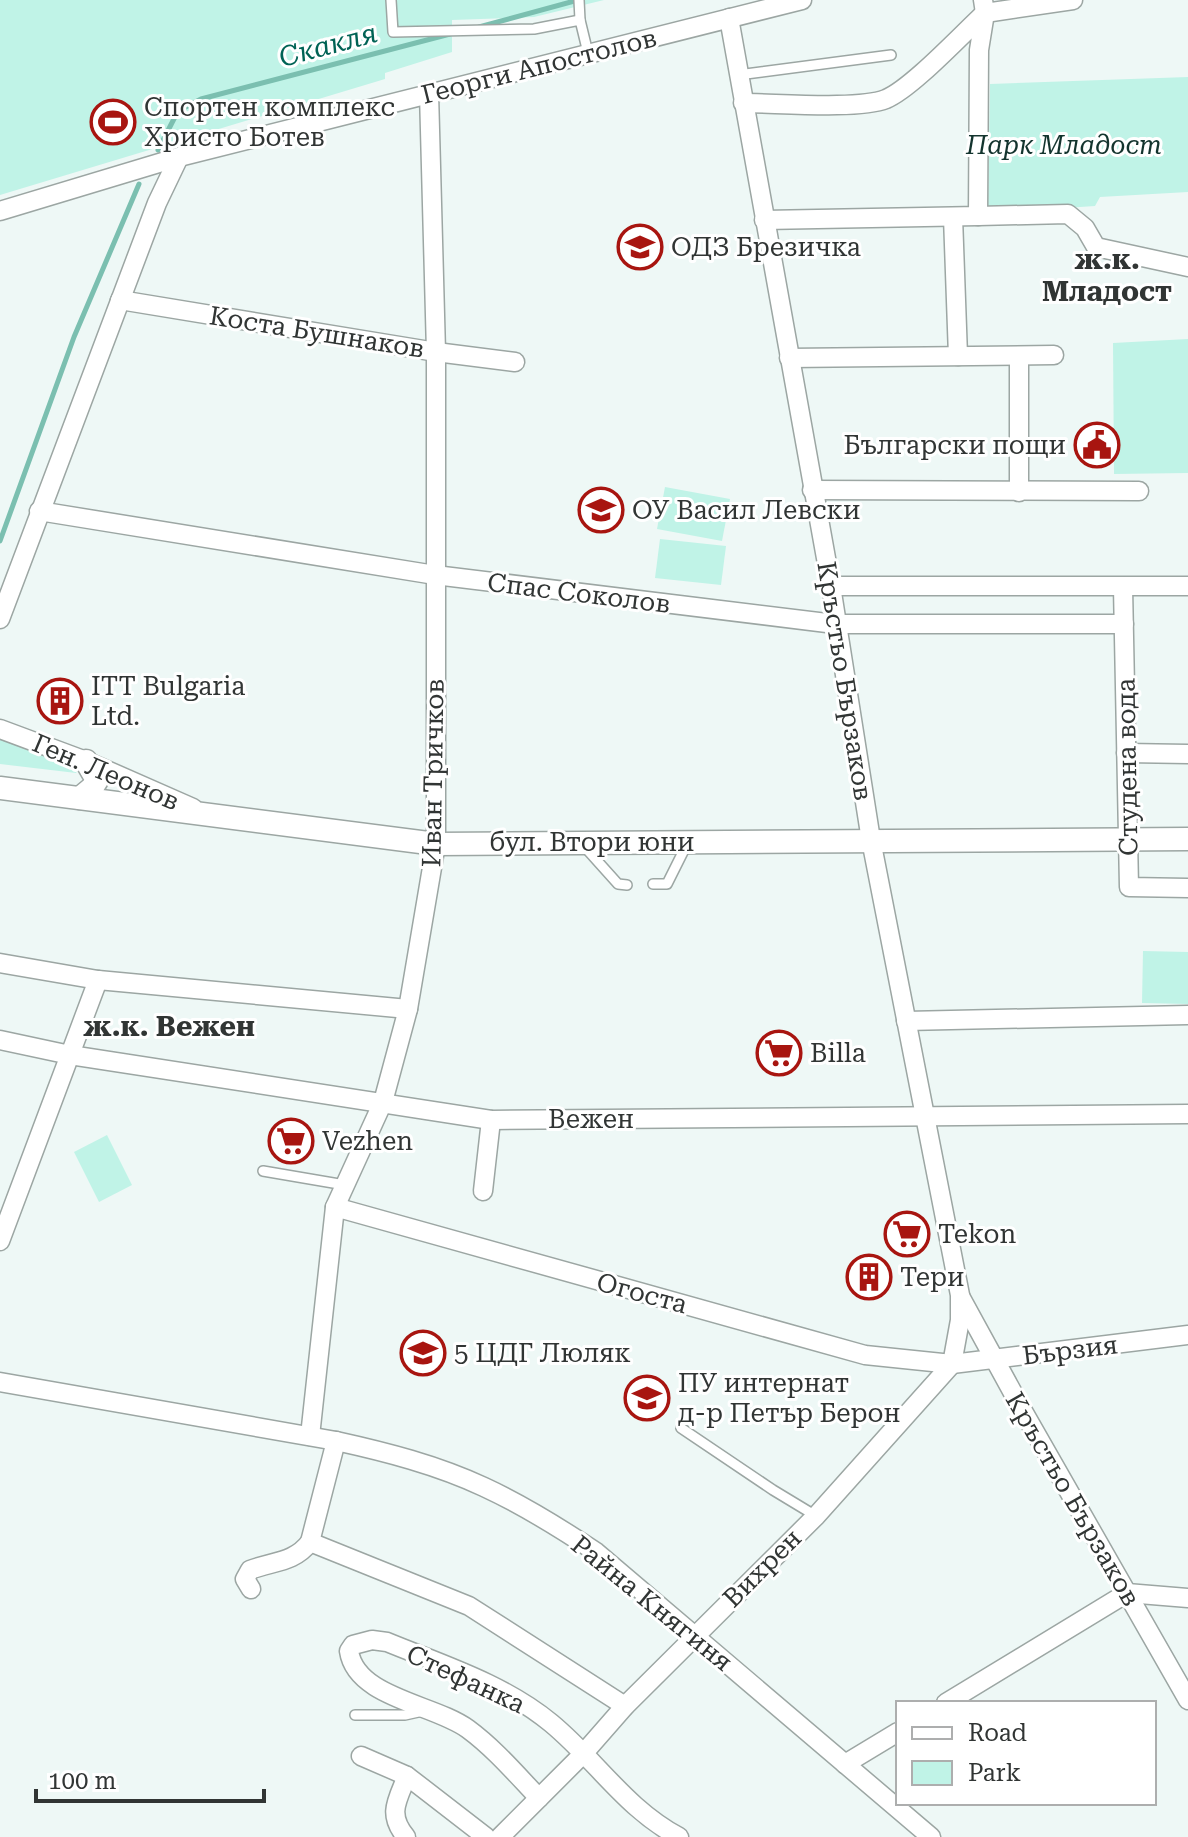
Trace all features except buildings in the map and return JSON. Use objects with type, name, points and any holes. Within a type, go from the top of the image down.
[{"type":"street","name":"Георги Апостолов","points":[[0,211],[179,157],[802,0]]},
{"type":"street","points":[[743,103],[865,103],[886,99],[904,89],[984,6],[1073,0]]},
{"type":"street","points":[[978,216],[979,50],[984,6]]},
{"type":"street","name":"Кръстьо Бързаков","points":[[729,18],[831,586],[871,840],[960,1295],[960,1320],[952,1364]]},
{"type":"street","name":"Иван Тричков","points":[[310,1436],[335,1207],[383,1102],[408,1009],[436,844],[436,352],[429,93]]},
{"type":"street","points":[[0,619],[157,203],[179,157]]},
{"type":"street","points":[[764,220],[1068,214],[1085,228],[1096,247],[1188,267]]},
{"type":"street","points":[[953,217],[958,356]]},
{"type":"street","name":"Коста Бушнаков","points":[[120,300],[515,362]]},
{"type":"street","points":[[789,358],[1054,355]]},
{"type":"street","points":[[1019,356],[1019,492]]},
{"type":"street","points":[[812,490],[1139,491]]},
{"type":"street","name":"Спас Соколов","points":[[39,511],[435,575],[835,624],[1124,624]]},
{"type":"street","points":[[831,586],[1188,586]]},
{"type":"street","name":"Студена вода","points":[[1123,587],[1129,887],[1188,888]]},
{"type":"street","name":"Ген. Леонов","points":[[0,729],[86,761],[212,816]]},
{"type":"street","points":[[1126,753],[1188,754]]},
{"type":"street","points":[[80,798],[97,780],[86,761]]},
{"type":"street","name":"бул. Втори юни","points":[[0,788],[436,844],[1188,839]]},
{"type":"street","points":[[0,963],[98,980],[408,1009]]},
{"type":"street","points":[[0,1241],[98,980]]},
{"type":"street","points":[[906,1021],[1188,1015]]},
{"type":"street","name":"Вежен","points":[[0,1040],[70,1055],[491,1120],[1188,1114]]},
{"type":"street","points":[[483,1191],[491,1120]]},
{"type":"street","name":"Огоста","points":[[335,1207],[865,1355],[952,1364]]},
{"type":"street","name":"Кръстьо Бързаков","points":[[960,1295],[1188,1700]]},
{"type":"street","name":"Бързия","points":[[952,1364],[1188,1335]]},
{"type":"street","name":"Вихрен","points":[[500,1837],[583,1754],[625,1706],[816,1516],[952,1364]]},
{"type":"street","name":"Райна Княгиня","points":[[0,1382],[336,1441],[421,1463],[507,1498],[596,1552],[931,1837]]},
{"type":"street","points":[[251,1589],[245,1579],[250,1570],[292,1559],[303,1552],[310,1542],[336,1441]]},
{"type":"street","points":[[310,1542],[469,1606],[625,1706]]},
{"type":"street","points":[[949,1701],[1127,1593],[1188,1598]]},
{"type":"street","name":"Стефанка","points":[[423,1707],[393,1696],[363,1678],[350,1660],[349,1651],[353,1645],[379,1640],[516,1697],[553,1724],[616,1790],[655,1824],[679,1837]]},
{"type":"street","points":[[423,1707],[455,1720],[482,1739],[539,1798]]},
{"type":"street","points":[[845,1764],[896,1733]]},
{"type":"street","points":[[361,1756],[407,1776],[486,1837]]},
{"type":"street","points":[[405,1836],[394,1815],[407,1776]]},
{"type":"lane","points":[[391,0],[393,32],[534,29],[580,20]]},
{"type":"lane","points":[[579,0],[588,53]]},
{"type":"lane","points":[[738,75],[891,55]]},
{"type":"lane","points":[[580,842],[618,884],[627,885]]},
{"type":"lane","points":[[653,884],[667,884],[688,842]]},
{"type":"lane","points":[[263,1171],[345,1185]]},
{"type":"lane","points":[[681,1428],[816,1516]]},
{"type":"lane","points":[[355,1715],[405,1715],[423,1707]]},
{"type":"green space","name":"Спортен комплекс Христо Ботев","points":[[0,0],[604,0],[534,17],[452,20],[452,52],[385,73],[385,79],[0,195]]},
{"type":"green space","name":"Парк Младост","points":[[1188,77],[1188,192],[1100,197],[1095,206],[988,213],[990,84]]},
{"type":"green space","points":[[1188,339],[1188,473],[1114,474],[1113,343]]},
{"type":"green space","points":[[665,487],[730,499],[722,541],[657,529]]},
{"type":"green space","points":[[660,539],[726,546],[721,585],[655,578]]},
{"type":"green space","points":[[0,735],[79,767],[76,773],[0,764]]},
{"type":"green space","points":[[1143,951],[1188,952],[1188,1004],[1142,1003]]},
{"type":"green space","points":[[107,1135],[132,1185],[99,1202],[74,1152]]},
{"type":"waterway","name":"Скакля","points":[[479,27],[578,0]]},
{"type":"waterway","name":"Скакля","points":[[158,150],[178,111],[201,99],[450,34]]},
{"type":"waterway","name":"Скакля","points":[[0,541],[74,337],[139,184]]},
{"type":"place","name":"Спортен комплекс Христо Ботев","points":[[113,122]]},
{"type":"place","name":"ОДЗ Брезичка","points":[[640,247]]},
{"type":"place","name":"Български пощи","points":[[1097,445]]},
{"type":"place","name":"ОУ Васил Левски","points":[[601,510]]},
{"type":"place","name":"ITT Bulgaria Ltd.","points":[[60,701]]},
{"type":"place","name":"Billa","points":[[779,1053]]},
{"type":"place","name":"Vezhen","points":[[291,1141]]},
{"type":"place","name":"Tekon","points":[[907,1234]]},
{"type":"place","name":"Тери","points":[[869,1277]]},
{"type":"place","name":"5 ЦДГ Люляк","points":[[423,1353]]},
{"type":"place","name":"ПУ интернат д-р Петър Берон","points":[[647,1398]]},
{"type":"district","name":"ж.к. Младост","points":[[1107,275]]},
{"type":"district","name":"ж.к. Вежен","points":[[169,1026]]}]
